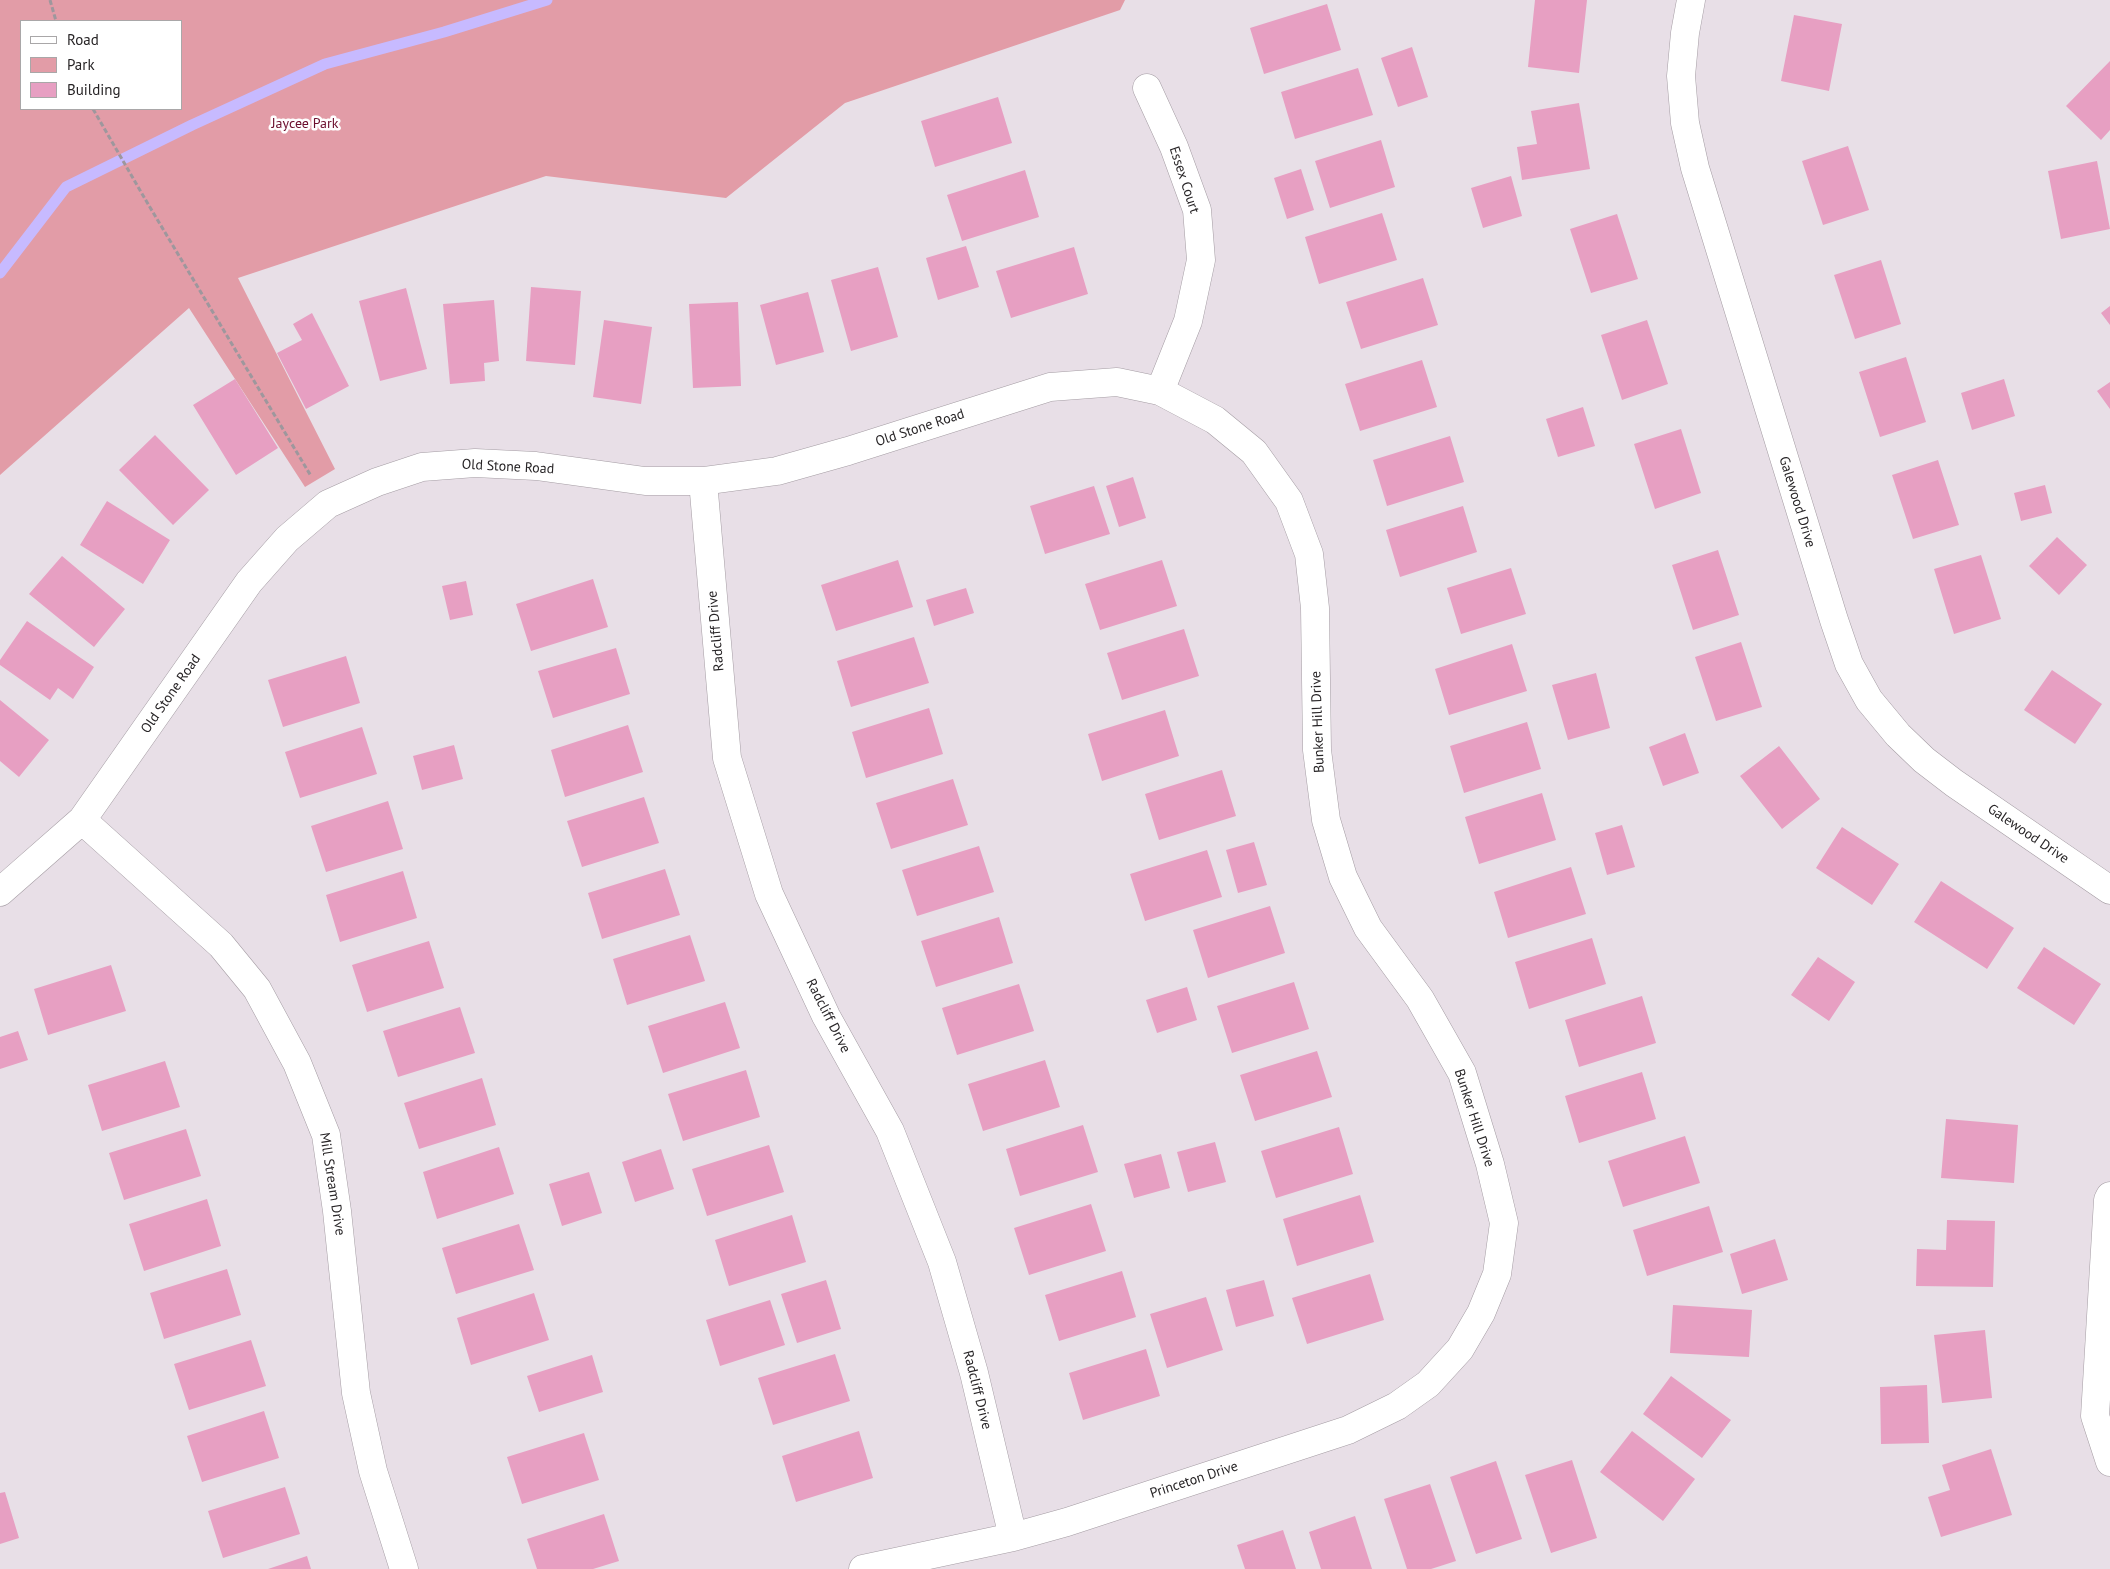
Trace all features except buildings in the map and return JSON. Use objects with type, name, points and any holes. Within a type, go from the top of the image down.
[{"type":"street","name":"Galewood Drive","points":[[1691,0],[1685,33],[1681,76],[1686,123],[1695,168],[1849,664],[1869,700],[1898,735],[1924,760],[1954,783],[2110,890]]},
{"type":"street","name":"Essex Court","points":[[1147,88],[1174,147],[1197,210],[1201,260],[1188,321],[1160,391]]},
{"type":"street","name":"Old Stone Road","points":[[0,892],[82,820],[249,582],[288,539],[328,504],[377,482],[422,467],[475,463],[536,466],[645,481],[703,481],[777,471],[848,451],[1050,387],[1117,382],[1160,391]]},
{"type":"street","name":"Bunker Hill Drive","points":[[1160,391],[1215,420],[1254,452],[1289,501],[1309,554],[1315,608],[1316,750],[1326,820],[1343,878],[1368,928],[1420,999],[1462,1073],[1490,1164],[1504,1223],[1497,1274],[1481,1313]]},
{"type":"street","name":"Radcliff Drive","points":[[703,481],[727,758],[769,894],[826,1016],[890,1131],[942,1262],[974,1373],[1012,1537]]},
{"type":"street","name":"Mill Stream Drive","points":[[82,820],[220,945],[257,989],[297,1063],[326,1135],[337,1211],[356,1393],[373,1471],[404,1569]]},
{"type":"street","points":[[2110,1196],[2108,1200],[2095,1416],[2110,1462]]},
{"type":"street","name":"Princeton Drive","points":[[863,1569],[1012,1537],[1067,1522],[1348,1430],[1397,1406],[1428,1384],[1460,1349],[1481,1313]]},
{"type":"path","points":[[50,0],[56,20]]},
{"type":"path","points":[[94,110],[328,504]]},
{"type":"green space","name":"Jaycee Park","points":[[0,0],[1125,0],[1120,10],[845,103],[726,198],[546,176],[238,278],[335,469],[305,487],[189,308],[0,475]]},
{"type":"waterway","points":[[0,273],[66,187],[192,125],[325,64],[444,32],[547,0]]}]
